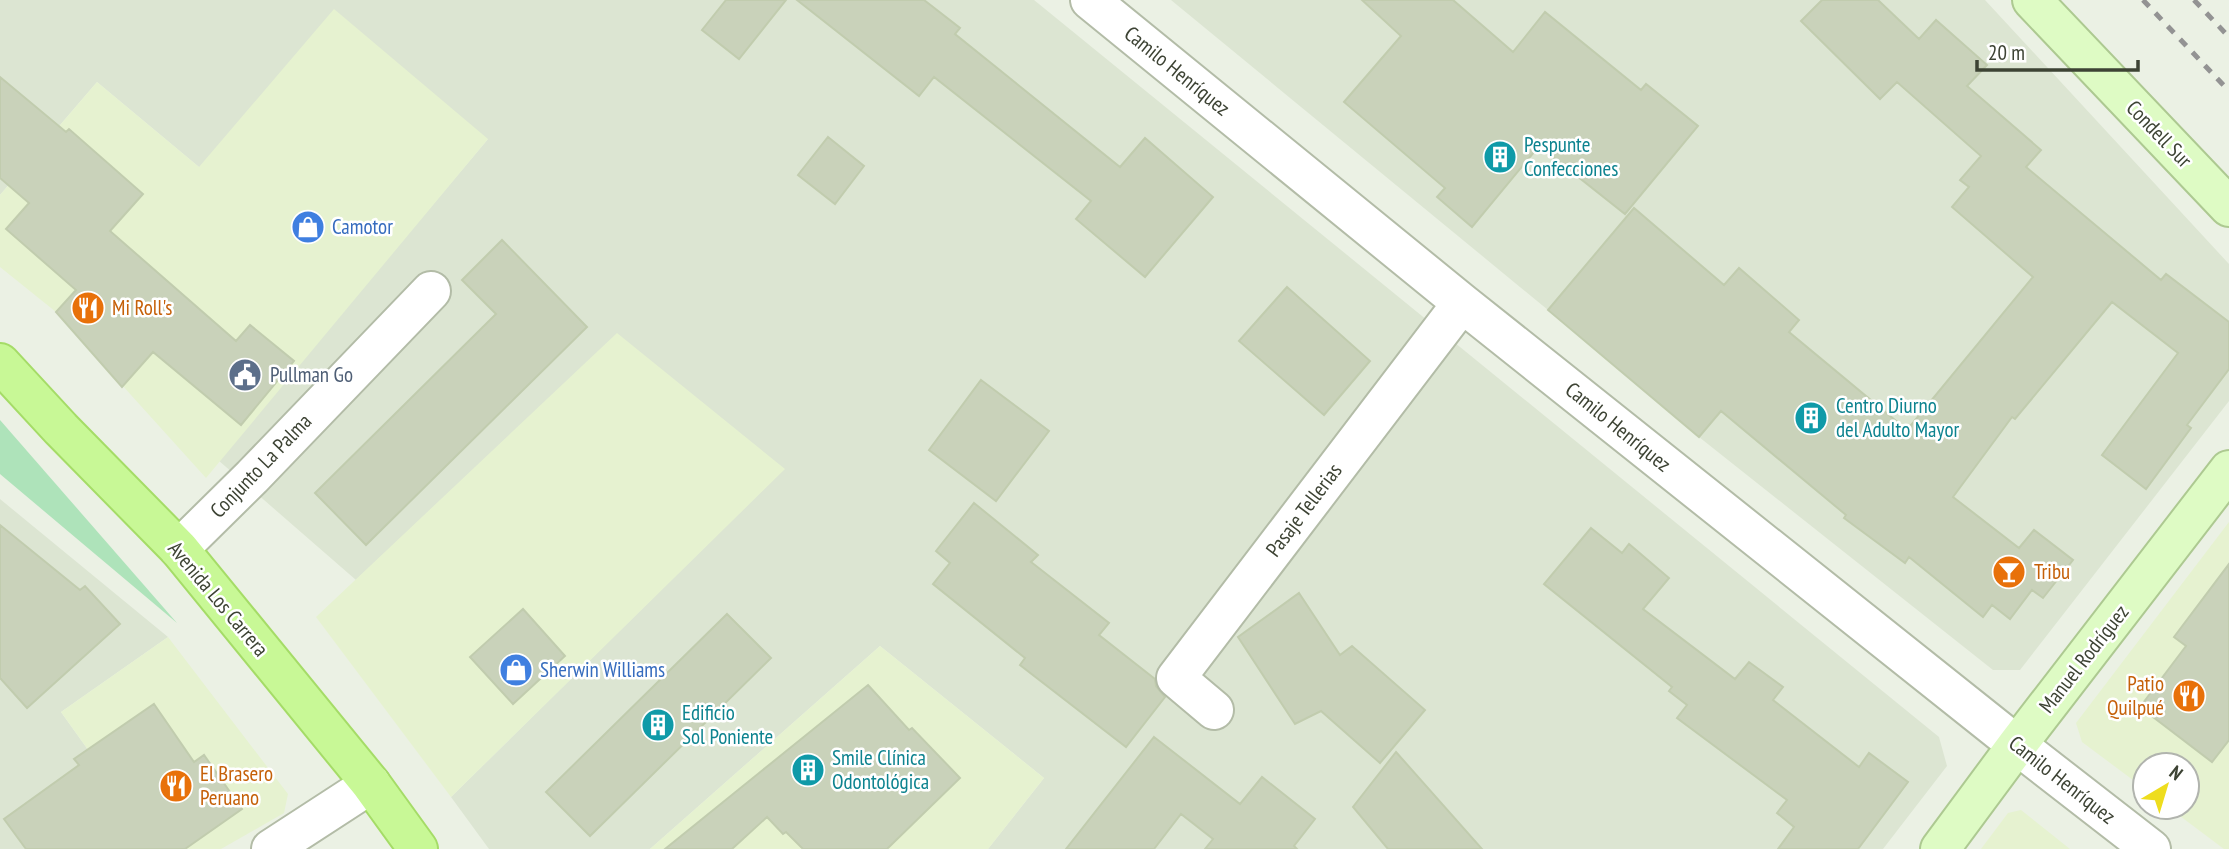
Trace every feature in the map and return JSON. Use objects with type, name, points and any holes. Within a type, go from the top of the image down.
[{"type":"main road","name":"Avenida Los Carrera","points":[[0,363],[179,550],[371,784],[418,849]]},
{"type":"street","name":"Camilo Henríquez","points":[[1090,0],[1462,303],[2151,849]]},
{"type":"street","name":"Condell Sur","points":[[2032,0],[2229,207]]},
{"type":"street","name":"Conjunto La Palma","points":[[179,550],[431,291]]},
{"type":"street","name":"Pasaje Tellerias","points":[[1214,710],[1176,678],[1462,303]]},
{"type":"street","name":"Manuel Rodríguez","points":[[1940,849],[2229,470]]},
{"type":"street","points":[[271,849],[371,784]]},
{"type":"shaded area","points":[[0,0],[1034,0],[1939,737],[1947,766],[1883,849],[988,849],[1044,778],[880,646],[650,849],[489,849],[451,797],[784,469],[617,334],[356,580],[218,460],[488,139],[199,167],[97,82],[0,195]]},
{"type":"shaded area","points":[[1171,0],[1985,0],[2229,264],[2229,401],[2020,670],[1993,670],[1699,437]]},
{"type":"shaded area","points":[[334,9],[488,139],[206,478],[56,312],[0,267],[0,195],[97,82],[199,167]]},
{"type":"shaded area","points":[[617,333],[785,469],[451,797],[316,617]]},
{"type":"shaded area","points":[[0,420],[177,623],[0,474]]},
{"type":"shaded area","points":[[0,499],[168,637],[61,712],[159,849],[0,849]]},
{"type":"shaded area","points":[[2229,522],[2229,849],[2224,849],[2187,821],[2201,821],[2201,751],[2131,751],[2131,779],[2082,742],[2076,723]]},
{"type":"shaded area","points":[[168,637],[288,794],[284,813],[221,849],[159,849],[61,712]]},
{"type":"shaded area","points":[[880,646],[1044,778],[988,849],[650,849]]},
{"type":"shaded area","points":[[2021,810],[2070,849],[1981,849],[2008,813]]},
{"type":"building","points":[[726,0],[786,0],[739,59],[702,30]]},
{"type":"building","points":[[797,0],[924,0],[960,28],[955,34],[1120,167],[1145,138],[1213,197],[1145,277],[1076,219],[1091,201],[934,77],[919,96]]},
{"type":"building","points":[[1362,0],[1453,0],[1513,52],[1545,12],[1641,90],[1646,84],[1698,126],[1625,214],[1539,146],[1472,227],[1437,197],[1445,188],[1344,102],[1401,36]]},
{"type":"building","points":[[1822,0],[1878,0],[1919,39],[1936,20],[1987,65],[1967,86],[2041,150],[2026,167],[2161,280],[2166,274],[2229,322],[2229,369],[2187,425],[2191,428],[2146,489],[2102,455],[2178,353],[2112,302],[2015,419],[2012,417],[1953,497],[2019,548],[2034,530],[2073,560],[2043,598],[2032,590],[2010,619],[1992,605],[1983,617],[1909,557],[1905,563],[1844,518],[1846,515],[1721,411],[1699,437],[1548,310],[1634,208],[1724,285],[1739,268],[1799,320],[1789,332],[1907,430],[2033,277],[1952,207],[1969,187],[1960,180],[1981,156],[1897,82],[1880,99],[1801,21]]},
{"type":"building","points":[[0,77],[66,132],[69,129],[143,194],[110,231],[236,341],[250,325],[294,361],[241,425],[153,352],[122,387],[56,312],[76,290],[6,229],[29,203],[0,178]]},
{"type":"building","points":[[828,137],[864,166],[835,204],[798,175]]},
{"type":"building","points":[[502,240],[587,327],[366,545],[315,493],[496,314],[462,280]]},
{"type":"building","points":[[1287,287],[1370,361],[1324,415],[1239,341]]},
{"type":"building","points":[[981,380],[1049,431],[996,501],[929,450]]},
{"type":"building","points":[[974,503],[1038,555],[1031,562],[1109,623],[1099,635],[1155,679],[1156,686],[1165,697],[1126,747],[1020,665],[1025,658],[933,584],[950,563],[936,551]]},
{"type":"building","points":[[0,525],[80,590],[85,586],[120,624],[27,708],[0,678]]},
{"type":"building","points":[[1591,528],[1622,553],[1629,544],[1669,578],[1643,609],[1735,679],[1749,662],[1783,687],[1773,700],[1859,767],[1869,753],[1908,782],[1858,849],[1778,849],[1794,827],[1777,813],[1787,800],[1677,718],[1687,705],[1669,691],[1672,687],[1544,584]]},
{"type":"building","name":"Patio Quilpué","points":[[2229,564],[2229,740],[2212,762],[2140,707],[2186,646],[2174,637]]},
{"type":"building","points":[[1299,593],[1340,655],[1352,646],[1425,710],[1380,763],[1321,711],[1295,724],[1238,637]]},
{"type":"building","name":"Sherwin Williams","points":[[523,609],[565,656],[513,704],[470,657]]},
{"type":"building","name":"Edificio Sol Poniente","points":[[727,614],[771,658],[590,836],[546,792]]},
{"type":"building","points":[[868,685],[909,730],[912,728],[960,778],[887,849],[803,849],[767,817],[732,849],[665,849]]},
{"type":"building","points":[[154,704],[194,762],[204,755],[242,809],[185,849],[26,849],[4,819],[79,765],[74,759]]},
{"type":"building","points":[[1154,737],[1240,804],[1262,777],[1315,819],[1294,846],[1297,849],[1205,849],[1213,839],[1181,814],[1154,849],[1066,849]]},
{"type":"building","points":[[1396,752],[1482,849],[1388,849],[1353,807]]},
{"type":"railway","points":[[2143,0],[2229,91]]},
{"type":"railway","points":[[2194,0],[2229,37]]},
{"type":"place","name":"Pespunte Confecciones","points":[[1500,157]]},
{"type":"place","name":"Camotor","points":[[308,227]]},
{"type":"place","name":"Mi Roll's","points":[[88,308]]},
{"type":"place","name":"Pullman Go","points":[[245,375]]},
{"type":"place","name":"Centro Diurno del Adulto Mayor","points":[[1811,418]]},
{"type":"place","name":"Tribu","points":[[2009,572]]},
{"type":"place","name":"Sherwin Williams","points":[[516,670]]},
{"type":"place","name":"Patio Quilpué","points":[[2189,696]]},
{"type":"place","name":"Edificio Sol Poniente","points":[[658,725]]},
{"type":"place","name":"Smile Clínica Odontológica","points":[[808,770]]},
{"type":"place","name":"El Brasero Peruano","points":[[176,786]]}]
